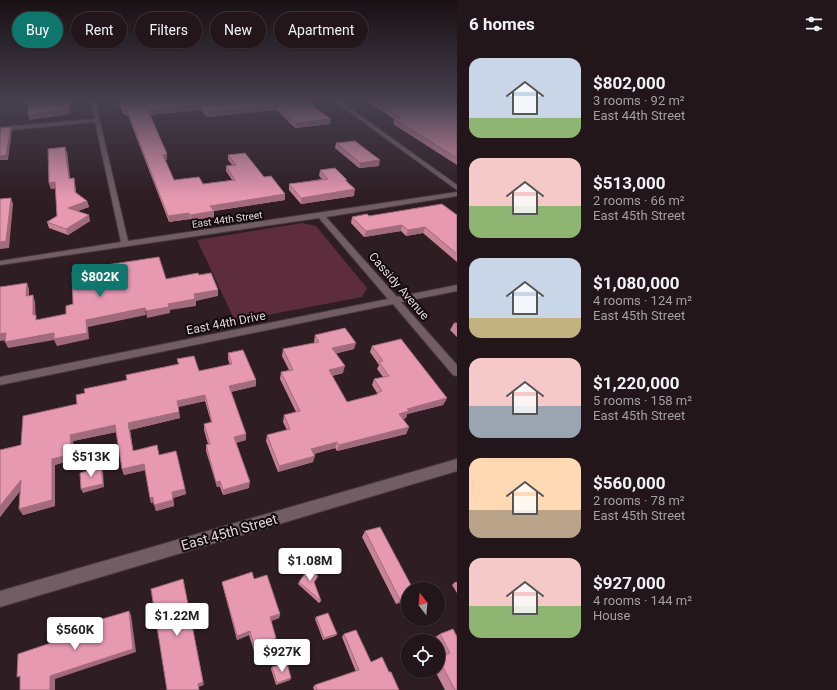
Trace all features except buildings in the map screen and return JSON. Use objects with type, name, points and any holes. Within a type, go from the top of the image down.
[{"type":"street","points":[[100,133],[125,243]]},
{"type":"street","points":[[381,133],[457,188]]},
{"type":"street","name":"East 44th Street","points":[[0,263],[125,243],[322,216],[457,194]]},
{"type":"street","name":"Cassidy Avenue","points":[[322,216],[457,372]]},
{"type":"street","name":"East 44th Drive","points":[[0,381],[397,302],[457,288]]},
{"type":"street","name":"East 45th Street","points":[[0,599],[457,465]]},
{"type":"shaded area","points":[[302,223],[316,226],[367,288],[362,297],[235,321],[197,240]]}]
